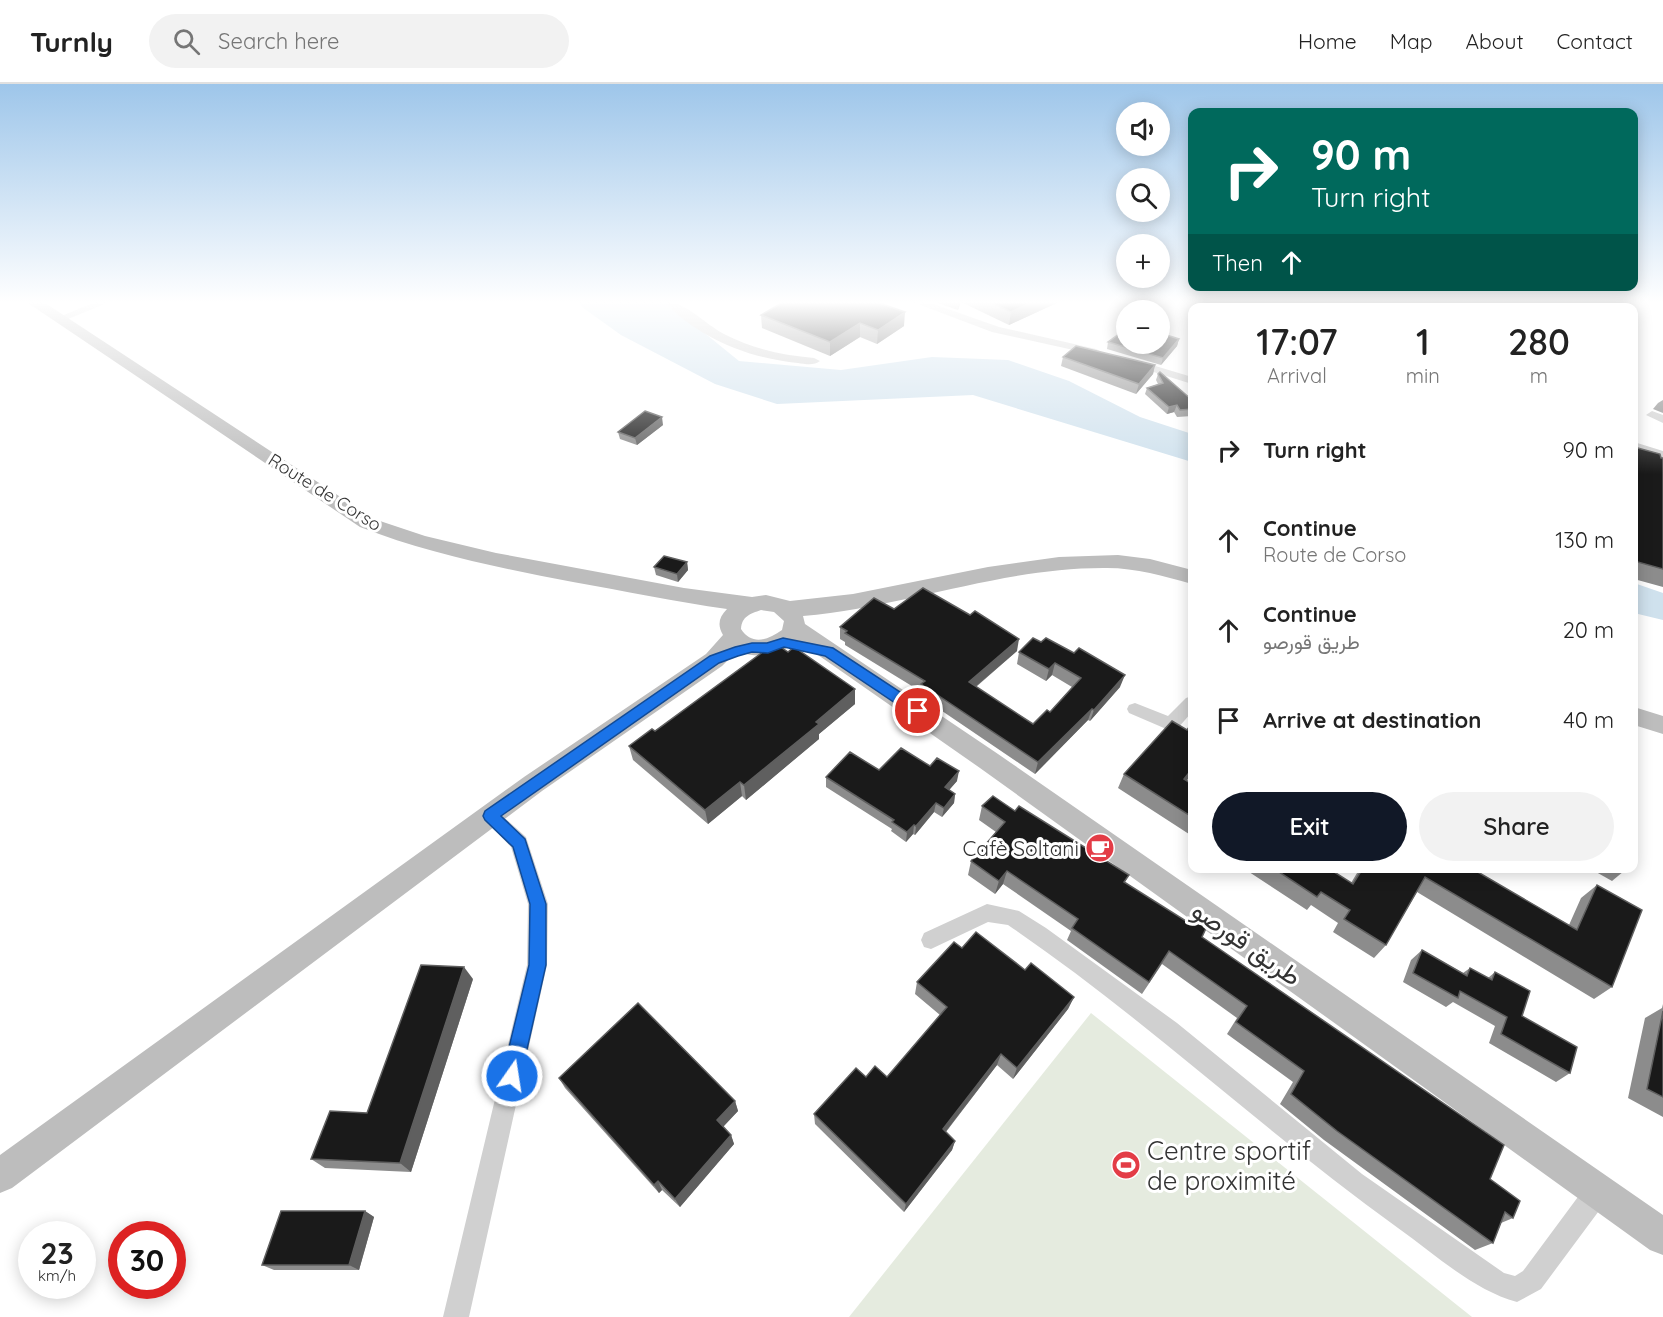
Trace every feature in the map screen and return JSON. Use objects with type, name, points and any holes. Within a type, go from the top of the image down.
[{"type":"main road","name":"Route de Corso","points":[[119,359],[367,523],[400,537],[458,553],[691,597],[750,604]]},
{"type":"main road","points":[[738,635],[768,648],[790,626],[827,618],[869,599],[969,578],[1066,564],[1119,562],[1152,566],[1188,575]]},
{"type":"main road","name":"Route de Corso","points":[[691,597],[713,608],[738,635]]},
{"type":"main road","points":[[0,1176],[491,816],[714,660],[738,635],[741,609],[750,604],[771,603],[790,626]]},
{"type":"main road","name":"طريق قورصو","points":[[790,626],[979,754],[1663,1237]]},
{"type":"main road","points":[[1638,717],[1663,725]]},
{"type":"street","points":[[784,359],[814,361]]},
{"type":"street","points":[[1119,359],[1188,380]]},
{"type":"street","points":[[1638,447],[1663,455]]},
{"type":"street","points":[[1135,709],[1171,724],[1188,706]]},
{"type":"street","points":[[456,1317],[537,965],[538,904],[527,867],[519,843],[491,816]]},
{"type":"street","points":[[931,940],[987,913],[1012,917],[1040,935],[1169,1031],[1354,1182],[1498,1284],[1517,1289],[1532,1280],[1598,1191]]},
{"type":"shaded area","name":"Centre sportif de proximité","points":[[1091,1013],[1472,1317],[849,1317]]},
{"type":"water","points":[[666,359],[736,359],[739,361],[841,370],[921,359],[1008,360],[1069,381],[1140,417],[1188,433],[1188,461],[973,395],[777,404],[715,384]]},
{"type":"water","points":[[1638,584],[1663,593],[1663,620],[1638,614]]},
{"type":"building","points":[[1067,359],[1128,359],[1155,365],[1139,384]]},
{"type":"building","points":[[1160,372],[1188,396],[1188,409],[1180,410],[1177,405],[1169,407],[1147,388],[1163,383],[1158,374]]},
{"type":"building","points":[[645,411],[662,417],[635,438],[618,432]]},
{"type":"building","points":[[1638,448],[1660,454],[1663,458],[1663,569],[1638,562]]},
{"type":"building","points":[[664,556],[687,562],[677,574],[654,567]]},
{"type":"building","points":[[923,588],[970,615],[975,611],[1019,639],[969,682],[1033,724],[1047,710],[1050,712],[1081,678],[1055,663],[1049,669],[1019,652],[1033,638],[1041,642],[1046,638],[1074,653],[1079,648],[1125,675],[1094,710],[1092,709],[1038,762],[921,684],[925,681],[845,633],[847,631],[840,627],[874,598],[894,609]]},
{"type":"building","points":[[775,643],[788,652],[794,647],[855,689],[816,722],[819,724],[744,785],[740,782],[705,810],[629,746],[652,729],[655,731]]},
{"type":"building","points":[[1172,721],[1188,729],[1188,774],[1184,779],[1188,782],[1188,814],[1124,774]]},
{"type":"building","points":[[901,748],[930,766],[937,758],[959,771],[945,787],[955,794],[944,808],[936,803],[916,826],[914,825],[907,832],[892,822],[894,820],[826,777],[850,752],[879,770]]},
{"type":"building","points":[[993,796],[1015,811],[1019,806],[1129,875],[1124,882],[1189,923],[1192,917],[1207,926],[1202,937],[1504,1145],[1490,1179],[1520,1201],[1513,1218],[1505,1212],[1493,1243],[1337,1131],[1291,1094],[1304,1071],[1236,1022],[1247,1006],[1169,951],[1149,982],[1072,928],[1078,919],[1007,871],[999,881],[971,861],[1005,822],[982,806]]},
{"type":"building","points":[[1281,873],[1336,873],[1353,884],[1360,873],[1480,873],[1577,930],[1597,885],[1642,910],[1612,987],[1425,877],[1386,945],[1344,919],[1350,910],[1321,892],[1317,897]]},
{"type":"building","points":[[976,932],[1025,970],[1031,963],[1074,997],[1017,1068],[1001,1054],[943,1129],[955,1141],[906,1204],[814,1114],[856,1068],[866,1077],[875,1066],[887,1077],[947,1007],[917,982],[954,942],[962,948]]},
{"type":"building","points":[[1422,950],[1467,976],[1470,968],[1492,980],[1495,972],[1530,991],[1522,1016],[1577,1047],[1570,1073],[1501,1034],[1507,1017],[1460,991],[1458,998],[1413,973]]},
{"type":"building","points":[[421,965],[464,967],[400,1163],[311,1159],[330,1111],[367,1113]]},
{"type":"building","points":[[638,1003],[735,1101],[717,1120],[731,1135],[675,1199],[658,1181],[654,1185],[559,1078]]},
{"type":"building","points":[[1663,1011],[1663,1097],[1647,1089]]},
{"type":"building","points":[[281,1211],[365,1211],[349,1265],[262,1265]]},
{"type":"place","name":"Cafè Soltani","points":[[1100,848]]},
{"type":"place","name":"Centre sportif de proximité","points":[[1126,1165]]},
{"type":"route","points":[[512,1076],[537,965],[538,904],[519,843],[491,816],[533,784],[714,660],[735,652],[752,648],[768,648],[783,642],[806,645],[828,652],[918,711]]}]
